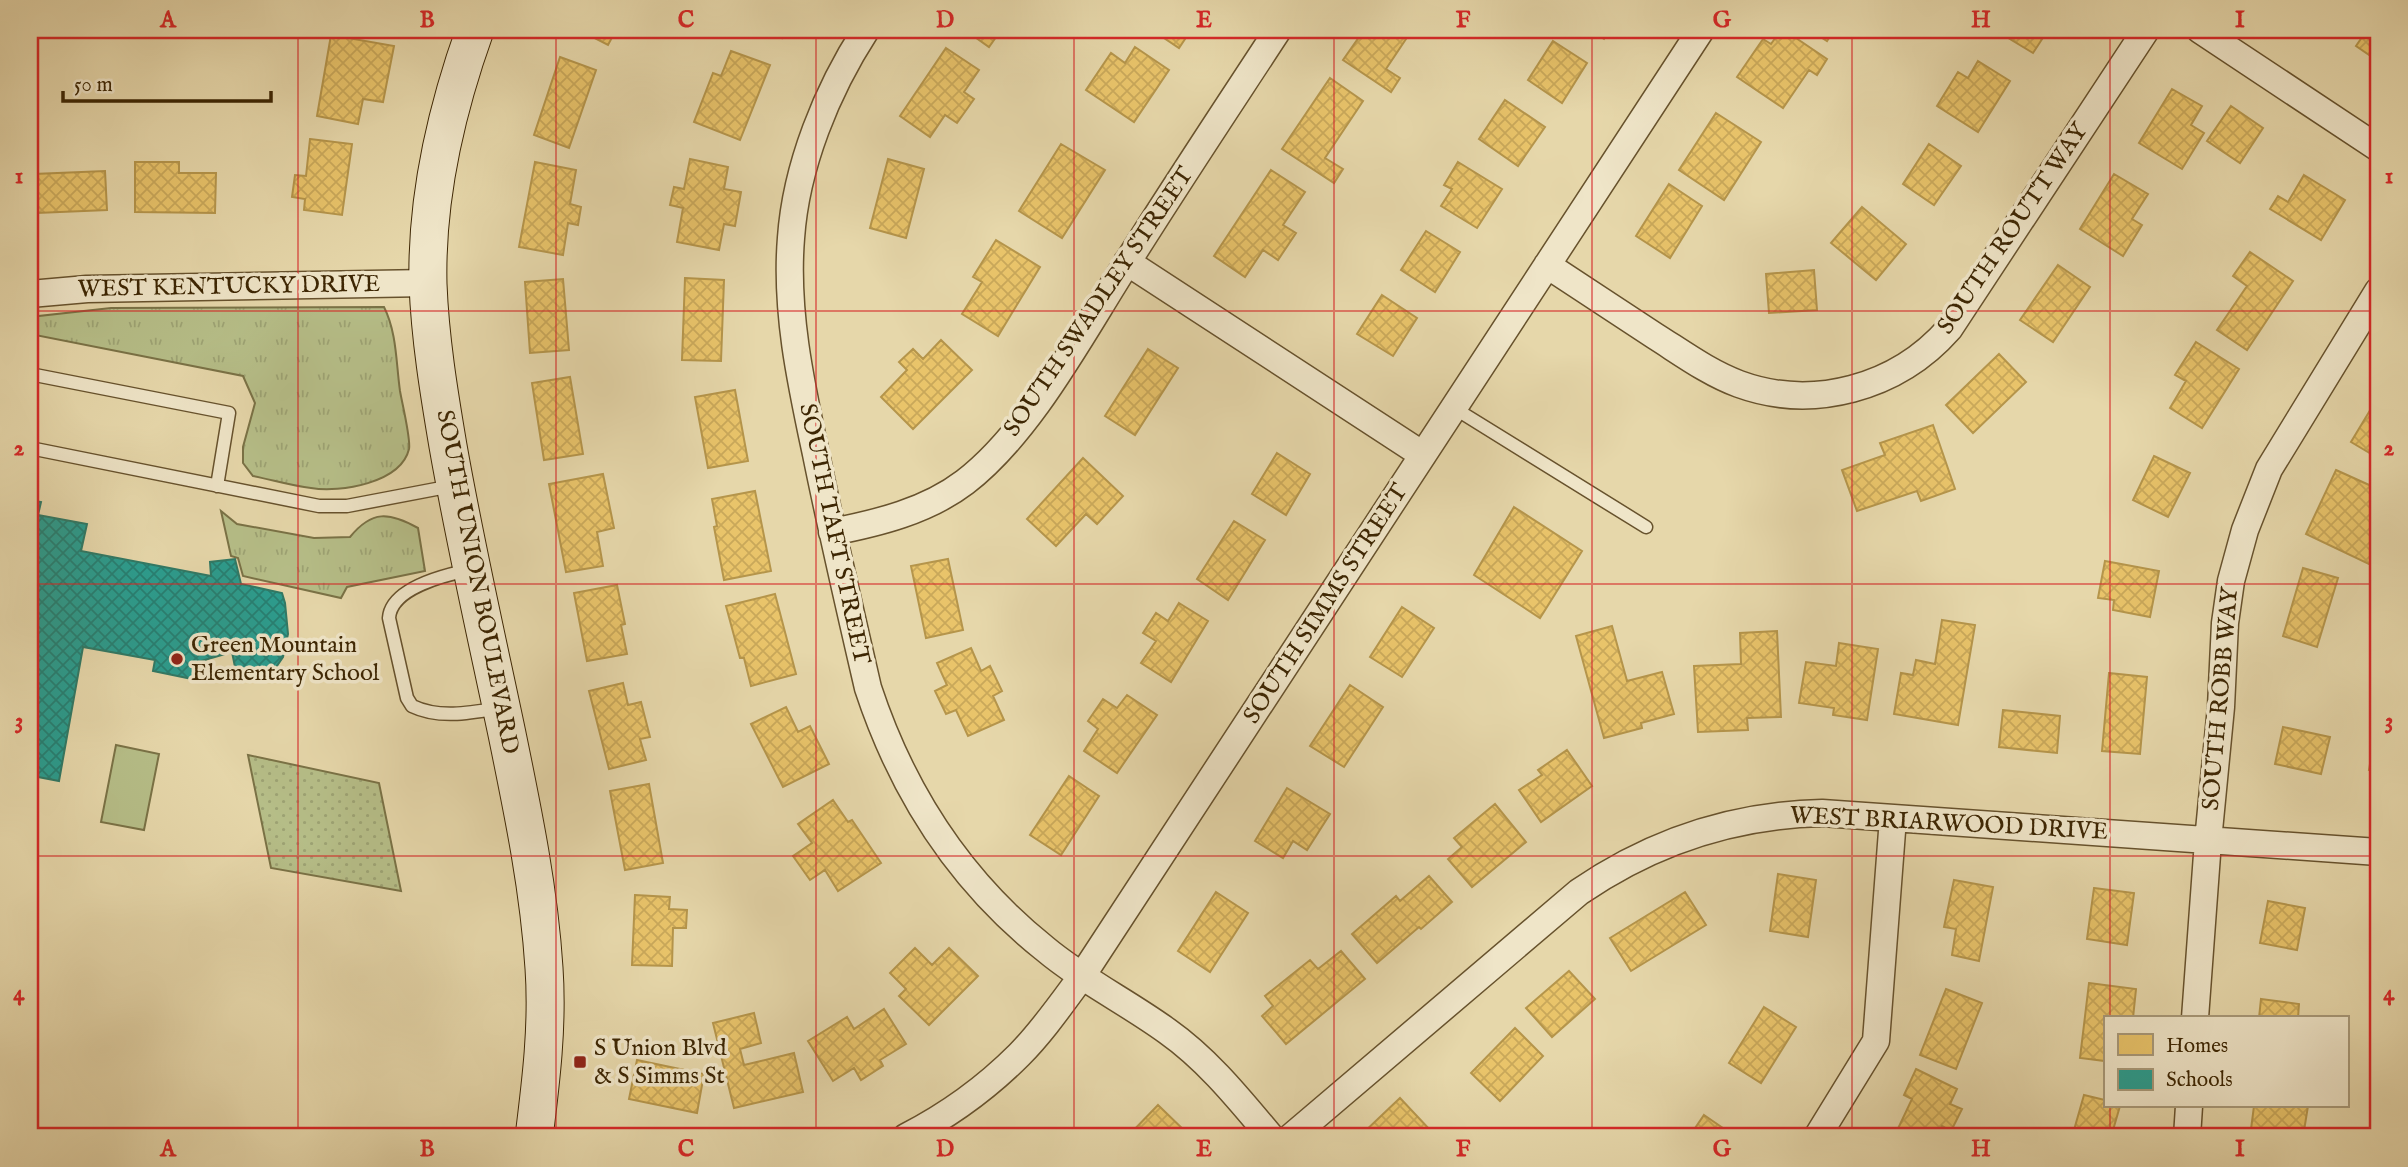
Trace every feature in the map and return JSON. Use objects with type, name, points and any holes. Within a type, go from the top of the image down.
[{"type":"main road","name":"SOUTH UNION BOULEVARD","points":[[475,30],[454,97],[439,160],[433,198],[428,283],[435,364],[455,486],[529,845],[544,969],[544,1047],[534,1137]]},
{"type":"street","name":"SOUTH TAFT STREET","points":[[866,30],[839,77],[813,140],[803,173],[791,235],[789,271],[792,314],[803,392],[832,532],[868,688],[884,736],[917,799],[946,844],[976,883],[1010,919],[1082,976]]},
{"type":"street","name":"SOUTH SWADLEY STREET","points":[[832,532],[868,525],[910,512],[964,483],[987,463],[1028,415],[1278,30]]},
{"type":"street","name":"SOUTH SIMMS STREET","points":[[906,1137],[960,1104],[993,1079],[1020,1054],[1082,976],[1701,30]]},
{"type":"street","name":"SOUTH ROUTT WAY","points":[[1547,265],[1697,363],[1740,384],[1786,395],[1807,396],[1866,385],[1905,367],[1949,329],[2146,30]]},
{"type":"street","points":[[2200,30],[2378,148]]},
{"type":"street","points":[[1127,262],[1423,455]]},
{"type":"street","name":"WEST KENTUCKY DRIVE","points":[[30,295],[87,289],[428,283]]},
{"type":"street","name":"SOUTH ROBB WAY","points":[[2195,1016],[2221,707],[2225,623],[2231,581],[2245,530],[2269,469],[2378,291]]},
{"type":"street","name":"WEST BRIARWOOD DRIVE","points":[[1291,1137],[1579,892],[1631,859],[1690,835],[1751,819],[1784,814],[1822,813],[2378,852]]},
{"type":"street","points":[[1817,1137],[1876,1041],[1893,818]]},
{"type":"street","points":[[1082,976],[1133,1008],[1191,1050],[1235,1094],[1271,1137]]},
{"type":"street","points":[[2187,1137],[2189,1108]]},
{"type":"lane","points":[[30,374],[229,412],[217,486]]},
{"type":"lane","points":[[1454,408],[1646,527]]},
{"type":"lane","points":[[30,448],[319,506],[347,506],[455,486]]},
{"type":"lane","points":[[472,569],[446,574],[408,591],[390,611],[389,618],[407,698],[412,706],[438,713],[462,713],[501,707]]},
{"type":"green space","points":[[384,307],[394,338],[409,449],[404,461],[382,478],[337,489],[304,487],[253,476],[243,463],[243,447],[255,403],[243,376],[30,334],[30,317],[111,308]]},
{"type":"green space","points":[[221,511],[237,524],[314,538],[350,537],[374,518],[381,516],[398,519],[418,528],[425,571],[347,587],[341,598],[243,576],[238,558],[231,556]]},
{"type":"green space","points":[[116,745],[159,754],[144,830],[101,822]]},
{"type":"green space","points":[[248,755],[379,783],[401,891],[271,868]]},
{"type":"building: Homes","points":[[579,30],[616,30],[608,45]]},
{"type":"building: Homes","points":[[770,30],[787,30],[782,38]]},
{"type":"building: Homes","points":[[965,30],[1001,30],[989,47]]},
{"type":"building: Homes","points":[[1152,30],[1191,30],[1179,48]]},
{"type":"building: Homes","points":[[1364,30],[1412,30],[1386,69],[1400,78],[1391,92],[1343,60]]},
{"type":"building: Homes","points":[[1590,30],[1610,30],[1604,39]]},
{"type":"building: Homes","points":[[1781,30],[1827,59],[1817,75],[1809,70],[1783,108],[1737,77],[1763,39],[1771,44]]},
{"type":"building: Homes","points":[[1810,30],[1834,30],[1827,41]]},
{"type":"building: Homes","points":[[1995,30],[2048,30],[2033,53]]},
{"type":"building: Homes","points":[[2367,30],[2378,30],[2378,61],[2356,46]]},
{"type":"building: Homes","points":[[331,35],[394,46],[383,102],[363,99],[358,124],[317,116]]},
{"type":"building: Homes","points":[[1553,41],[1587,63],[1562,103],[1528,80]]},
{"type":"building: Homes","points":[[1135,47],[1169,70],[1134,122],[1086,90],[1111,53],[1125,63]]},
{"type":"building: Homes","points":[[946,48],[979,70],[964,92],[974,99],[957,123],[945,115],[930,137],[900,116]]},
{"type":"building: Homes","points":[[731,51],[770,65],[740,140],[694,122],[713,73],[721,76]]},
{"type":"building: Homes","points":[[560,57],[596,70],[569,148],[534,135]]},
{"type":"building: Homes","points":[[1978,61],[2010,81],[1978,132],[1937,106],[1958,72],[1968,78]]},
{"type":"building: Homes","points":[[1330,78],[1363,101],[1325,158],[1343,169],[1334,183],[1282,149]]},
{"type":"building: Homes","points":[[2172,89],[2202,106],[2191,125],[2204,133],[2182,169],[2139,143]]},
{"type":"building: Homes","points":[[1505,100],[1545,127],[1518,166],[1479,139]]},
{"type":"building: Homes","points":[[2231,106],[2263,128],[2240,163],[2207,141]]},
{"type":"building: Homes","points":[[1716,113],[1761,142],[1724,200],[1679,170]]},
{"type":"building: Homes","points":[[310,139],[352,144],[342,215],[304,210],[305,199],[292,197],[295,175],[306,176]]},
{"type":"building: Homes","points":[[1061,144],[1105,170],[1062,238],[1019,211]]},
{"type":"building: Homes","points":[[1929,144],[1961,166],[1934,205],[1903,184]]},
{"type":"building: Homes","points":[[690,159],[728,167],[724,189],[741,192],[735,226],[724,224],[719,250],[677,242],[683,208],[670,205],[674,187],[684,189]]},
{"type":"building: Homes","points":[[888,159],[924,169],[906,238],[870,228]]},
{"type":"building: Homes","points":[[135,162],[179,162],[179,173],[216,173],[215,213],[135,212]]},
{"type":"building: Homes","points":[[535,162],[576,170],[570,204],[581,207],[578,225],[568,223],[563,255],[519,247]]},
{"type":"building: Homes","points":[[1458,162],[1502,189],[1477,228],[1441,206],[1452,189],[1444,185]]},
{"type":"building: Homes","points":[[1271,170],[1305,192],[1283,225],[1296,233],[1278,260],[1263,250],[1245,277],[1214,256]]},
{"type":"building: Homes","points":[[105,171],[107,210],[37,213],[34,174]]},
{"type":"building: Homes","points":[[2114,174],[2148,194],[2132,219],[2142,225],[2123,256],[2080,229]]},
{"type":"building: Homes","points":[[2304,175],[2345,200],[2321,240],[2270,209],[2278,196],[2288,202]]},
{"type":"building: Homes","points":[[1669,184],[1702,206],[1670,258],[1636,236]]},
{"type":"building: Homes","points":[[1862,207],[1906,244],[1876,280],[1831,243]]},
{"type":"building: Homes","points":[[1426,231],[1460,252],[1435,292],[1401,270]]},
{"type":"building: Homes","points":[[996,240],[1040,267],[998,336],[962,314],[982,282],[973,277]]},
{"type":"building: Homes","points":[[2250,252],[2293,281],[2247,350],[2217,330],[2247,286],[2233,276]]},
{"type":"building: Homes","points":[[2058,265],[2090,287],[2053,342],[2020,320]]},
{"type":"building: Homes","points":[[1814,270],[1817,310],[1769,313],[1766,274]]},
{"type":"building: Homes","points":[[685,278],[724,280],[721,361],[682,360]]},
{"type":"building: Homes","points":[[563,279],[569,350],[530,353],[525,282]]},
{"type":"building: Homes","points":[[1382,295],[1417,318],[1393,356],[1357,334]]},
{"type":"building: Homes","points":[[941,340],[972,370],[913,429],[881,397],[907,370],[899,362],[913,349],[923,359]]},
{"type":"building: Homes","points":[[2196,342],[2239,369],[2202,428],[2170,408],[2186,381],[2175,375]]},
{"type":"building: Homes","points":[[1148,349],[1178,368],[1135,435],[1105,416]]},
{"type":"building: Homes","points":[[1999,354],[2026,382],[1973,433],[1946,405]]},
{"type":"building: Homes","points":[[570,377],[583,454],[544,460],[532,383]]},
{"type":"building: Homes","points":[[735,390],[748,461],[708,468],[695,397]]},
{"type":"building: Homes","points":[[2378,397],[2378,458],[2351,442]]},
{"type":"building: Homes","points":[[1933,425],[1955,489],[1921,501],[1917,491],[1857,511],[1842,470],[1885,455],[1880,443]]},
{"type":"building: Homes","points":[[1277,453],[1310,474],[1286,515],[1252,494]]},
{"type":"building: Homes","points":[[2154,456],[2190,473],[2168,517],[2133,500]]},
{"type":"building: Homes","points":[[1083,458],[1123,496],[1097,524],[1086,514],[1056,546],[1027,519]]},
{"type":"building: Homes","points":[[2336,470],[2378,489],[2378,555],[2373,566],[2306,534]]},
{"type":"building: Homes","points":[[603,474],[614,528],[597,532],[603,566],[566,572],[549,484]]},
{"type":"building: Homes","points":[[755,491],[771,571],[724,580],[714,527],[717,526],[712,499]]},
{"type":"building: Homes","points":[[1514,507],[1582,551],[1540,618],[1474,575]]},
{"type":"building: Homes","points":[[1234,521],[1265,540],[1228,600],[1197,579]]},
{"type":"building: Homes","points":[[948,559],[963,630],[926,638],[911,566]]},
{"type":"building: Homes","points":[[2105,561],[2159,571],[2150,617],[2113,610],[2114,600],[2098,598]]},
{"type":"building: Homes","points":[[2303,568],[2338,578],[2317,647],[2283,636]]},
{"type":"building: Homes","points":[[617,585],[625,624],[621,625],[627,654],[587,661],[574,593]]},
{"type":"building: Homes","points":[[775,594],[796,674],[751,686],[744,658],[740,658],[726,606]]},
{"type":"building: Homes","points":[[1179,603],[1208,621],[1171,682],[1141,663],[1156,641],[1143,633],[1156,613],[1168,621]]},
{"type":"building: Homes","points":[[1402,607],[1434,628],[1402,677],[1370,657]]},
{"type":"building: Homes","points":[[1942,620],[1975,625],[1958,725],[1894,714],[1901,673],[1913,675],[1916,660],[1935,664]]},
{"type":"building: Homes","points":[[1612,626],[1627,681],[1662,672],[1674,714],[1641,723],[1642,728],[1604,738],[1576,636]]},
{"type":"building: Homes","points":[[1777,631],[1781,717],[1747,718],[1748,730],[1698,732],[1694,666],[1741,664],[1740,633]]},
{"type":"building: Homes","points":[[1839,643],[1878,649],[1867,720],[1833,715],[1834,708],[1799,703],[1806,662],[1836,666]]},
{"type":"building: Homes","points":[[971,648],[981,671],[990,666],[1002,691],[993,696],[1004,720],[968,736],[956,710],[946,714],[935,691],[947,685],[937,663]]},
{"type":"building: Homes","points":[[2109,673],[2147,677],[2140,754],[2102,751]]},
{"type":"building: Homes","points":[[623,683],[628,705],[641,702],[650,737],[640,739],[646,760],[609,769],[589,691]]},
{"type":"building: Homes","points":[[1350,685],[1383,707],[1344,767],[1310,746]]},
{"type":"building: Homes","points":[[1127,695],[1157,715],[1117,773],[1084,751],[1098,729],[1088,721],[1103,699],[1117,708]]},
{"type":"building: Homes","points":[[786,707],[798,732],[810,726],[829,764],[783,787],[751,724]]},
{"type":"building: Homes","points":[[2003,710],[2060,716],[2057,753],[1999,747]]},
{"type":"building: Homes","points":[[2283,727],[2330,737],[2321,774],[2275,764]]},
{"type":"building: Homes","points":[[2375,734],[2378,735],[2378,772],[2369,770]]},
{"type":"building: Homes","points":[[1567,750],[1592,786],[1541,822],[1519,790],[1542,775],[1538,770]]},
{"type":"building: Homes","points":[[1069,776],[1099,796],[1061,855],[1030,835]]},
{"type":"building: Homes","points":[[649,784],[663,863],[625,870],[610,791]]},
{"type":"building: Homes","points":[[1287,788],[1330,814],[1307,850],[1293,841],[1283,858],[1255,841]]},
{"type":"building: Homes","points":[[833,800],[848,822],[852,820],[881,863],[838,891],[825,870],[810,880],[793,856],[812,843],[798,824]]},
{"type":"building: Homes","points":[[1495,804],[1526,842],[1472,887],[1448,859],[1462,847],[1454,838]]},
{"type":"building: Homes","points":[[1778,874],[1816,880],[1808,937],[1770,931]]},
{"type":"building: Homes","points":[[1429,876],[1452,902],[1377,963],[1352,934],[1396,896],[1400,901]]},
{"type":"building: Homes","points":[[1954,880],[1993,887],[1979,961],[1952,955],[1956,929],[1944,927]]},
{"type":"building: Homes","points":[[2094,888],[2134,893],[2127,945],[2087,939]]},
{"type":"building: Homes","points":[[1216,892],[1248,913],[1210,972],[1178,951]]},
{"type":"building: Homes","points":[[1685,892],[1706,925],[1631,971],[1610,938]]},
{"type":"building: Homes","points":[[635,895],[670,897],[669,909],[687,910],[686,928],[673,928],[672,966],[632,965]]},
{"type":"building: Homes","points":[[2268,901],[2305,908],[2297,950],[2260,943]]},
{"type":"building: Homes","points":[[915,948],[932,965],[949,948],[978,976],[929,1025],[899,996],[906,989],[890,973]]},
{"type":"building: Homes","points":[[1341,951],[1365,979],[1286,1044],[1262,1016],[1273,1006],[1265,996],[1310,960],[1318,969]]},
{"type":"building: Homes","points":[[1569,971],[1595,999],[1552,1037],[1526,1008]]},
{"type":"building: Homes","points":[[2089,983],[2136,989],[2133,1016],[2104,1016],[2104,1061],[2080,1058]]},
{"type":"building: Homes","points":[[1946,989],[1982,1003],[1956,1069],[1920,1055]]},
{"type":"building: Homes","points":[[2261,999],[2299,1004],[2298,1016],[2259,1016]]},
{"type":"building: Homes","points":[[1764,1007],[1796,1027],[1761,1083],[1729,1063]]},
{"type":"building: Homes","points":[[884,1009],[906,1044],[880,1060],[883,1066],[861,1080],[854,1068],[833,1081],[808,1041],[847,1017],[854,1029]]},
{"type":"building: Homes","points":[[754,1013],[761,1043],[740,1049],[744,1065],[794,1053],[803,1092],[734,1108],[713,1023]]},
{"type":"building: Homes","points":[[1515,1028],[1543,1056],[1500,1101],[1471,1073]]},
{"type":"building: Homes","points":[[637,1060],[704,1074],[697,1113],[629,1099]]},
{"type":"building: Homes","points":[[1916,1069],[1957,1089],[1950,1104],[1962,1109],[1951,1131],[1942,1126],[1937,1137],[1894,1137],[1912,1099],[1904,1095]]},
{"type":"building: Homes","points":[[2084,1095],[2104,1100],[2104,1108],[2119,1108],[2111,1137],[2072,1137]]},
{"type":"building: Homes","points":[[1400,1098],[1431,1131],[1425,1137],[1361,1135]]},
{"type":"building: Homes","points":[[1158,1105],[1188,1134],[1185,1137],[1127,1137]]},
{"type":"building: Homes","points":[[2254,1108],[2308,1108],[2303,1137],[2250,1137]]},
{"type":"building: Homes","points":[[1704,1115],[1736,1137],[1689,1137]]},
{"type":"building: Schools","name":"Green Mountain Elementary School","points":[[30,500],[41,502],[38,515],[87,524],[81,551],[211,576],[210,562],[235,559],[241,584],[282,593],[288,634],[283,657],[268,679],[236,672],[232,652],[201,661],[197,680],[153,671],[155,660],[83,647],[59,781],[38,777],[30,820]]},
{"type":"place","name":"Green Mountain Elementary School","points":[[177,659]]},
{"type":"place","name":"S Union Blvd & S Simms St","points":[[580,1062]]}]
